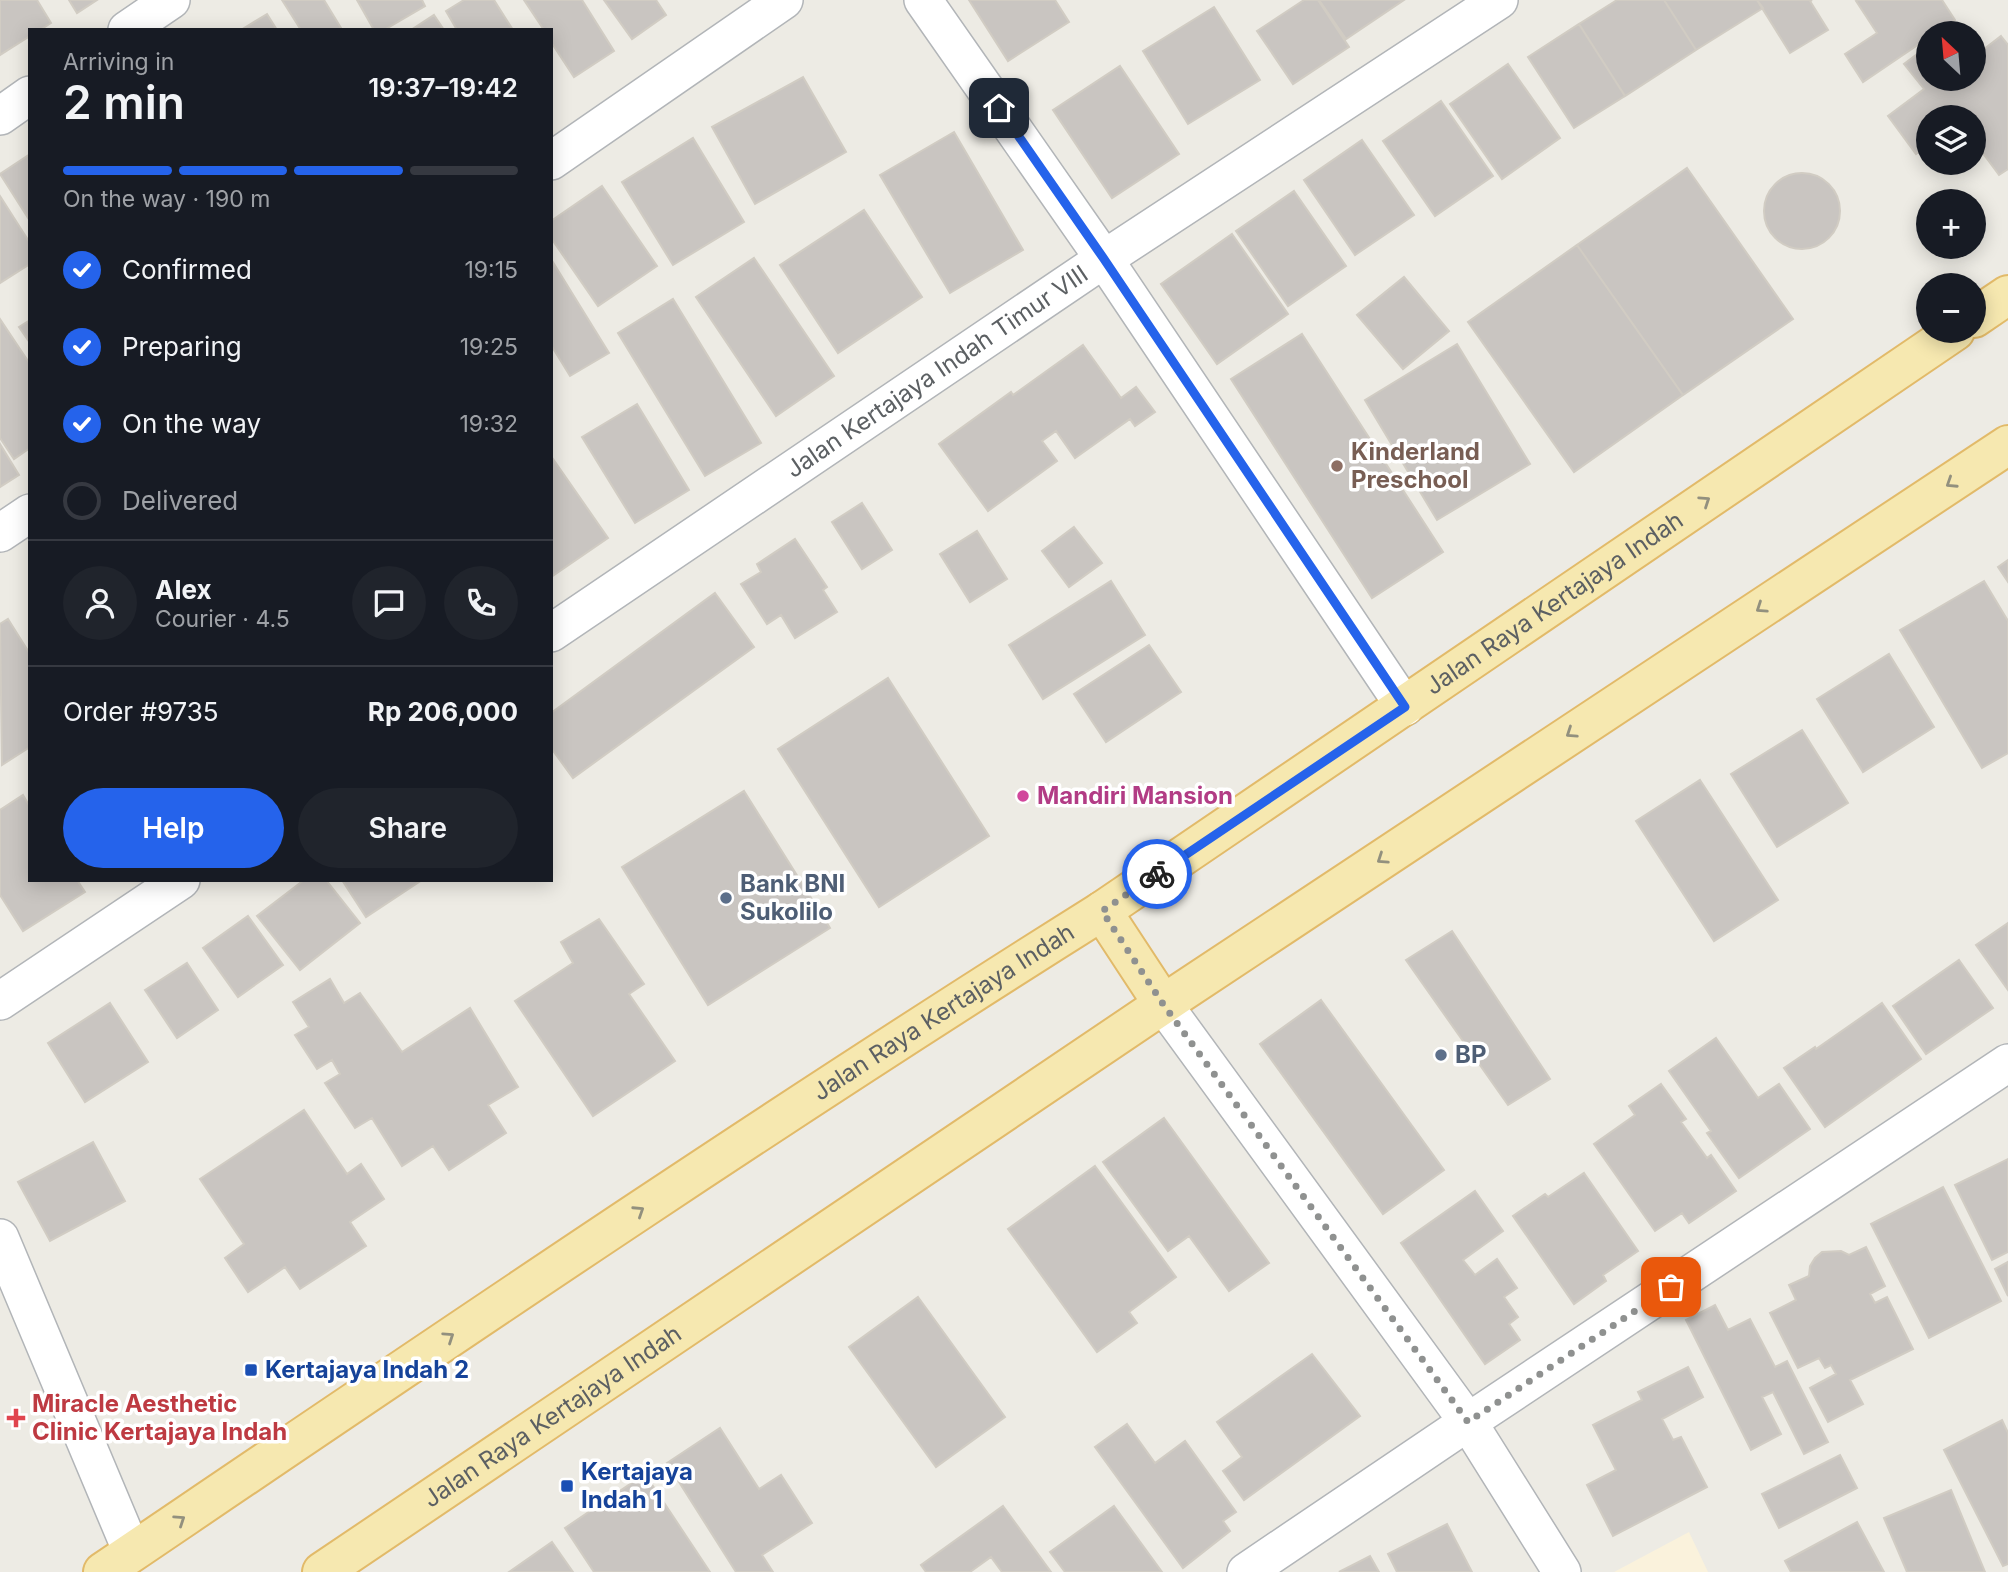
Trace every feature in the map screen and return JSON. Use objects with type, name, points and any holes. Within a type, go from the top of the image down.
[{"type":"main road","points":[[1986,310],[2008,295]]},
{"type":"main road","name":"Jalan Raya Kertajaya Indah","points":[[118,1562],[473,1321],[971,993],[1102,911],[1937,343]]},
{"type":"main road","name":"Jalan Raya Kertajaya Indah","points":[[322,1572],[1163,1004],[2008,445]]},
{"type":"main road","points":[[1102,911],[1163,1004]]},
{"type":"street","points":[[130,28],[171,0]]},
{"type":"street","points":[[553,160],[785,0]]},
{"type":"street","points":[[923,0],[1104,259],[1405,707]]},
{"type":"street","name":"Jalan Kertajaya Indah Timur VIII","points":[[553,632],[1104,259],[1499,0]]},
{"type":"street","points":[[0,116],[28,96]]},
{"type":"street","points":[[0,533],[28,514]]},
{"type":"street","points":[[0,1001],[178,882]]},
{"type":"street","points":[[1163,1004],[1468,1422],[1562,1572]]},
{"type":"street","points":[[1246,1572],[2008,1063]]},
{"type":"street","points":[[0,1238],[118,1562]]},
{"type":"shaded area","points":[[1689,1532],[1708,1572],[1614,1572]]},
{"type":"building","points":[[0,0],[37,0],[51,23],[43,28],[28,28],[28,37],[0,55]]},
{"type":"building","points":[[69,0],[97,0],[77,13]]},
{"type":"building","points":[[282,0],[324,0],[341,28],[300,28]]},
{"type":"building","points":[[357,0],[422,0],[425,6],[387,28],[373,28]]},
{"type":"building","points":[[464,0],[494,0],[512,28],[456,28],[446,11]]},
{"type":"building","points":[[524,0],[582,0],[614,51],[574,77],[553,45],[553,28],[543,28]]},
{"type":"building","points":[[604,0],[656,0],[666,15],[632,39]]},
{"type":"building","points":[[969,0],[1055,0],[1069,22],[1008,61]]},
{"type":"building","points":[[1304,0],[1318,0],[1349,47],[1293,84],[1257,31]]},
{"type":"building","points":[[1319,0],[1404,0],[1346,39]]},
{"type":"building","points":[[1617,0],[1664,0],[1696,50],[1625,96],[1579,24]]},
{"type":"building","points":[[1664,0],[1757,0],[1763,8],[1696,50]]},
{"type":"building","points":[[1757,0],[1812,0],[1810,1],[1828,30],[1790,53]]},
{"type":"building","points":[[1942,0],[1955,20],[1916,21],[1916,46],[1863,82],[1845,54],[1877,33],[1856,1]]},
{"type":"building","points":[[1214,7],[1260,80],[1188,124],[1143,51]]},
{"type":"building","points":[[267,14],[276,28],[244,28]]},
{"type":"building","points":[[434,15],[443,28],[414,28]]},
{"type":"building","points":[[1579,24],[1625,96],[1574,128],[1528,57]]},
{"type":"building","points":[[2001,36],[2008,45],[2008,169],[1999,175],[1986,157],[1986,105],[1916,105],[1916,154],[1888,116],[1921,91],[1986,91],[1986,48]]},
{"type":"building","points":[[1916,55],[1916,79],[1904,64]]},
{"type":"building","points":[[1508,64],[1560,138],[1502,179],[1450,104]]},
{"type":"building","points":[[1120,66],[1179,154],[1112,198],[1053,110]]},
{"type":"building","points":[[803,77],[846,152],[755,204],[712,127]]},
{"type":"building","points":[[1441,101],[1493,176],[1435,216],[1383,141]]},
{"type":"building","points":[[954,132],[1023,250],[950,293],[880,175]]},
{"type":"building","points":[[693,138],[744,222],[673,265],[622,182]]},
{"type":"building","points":[[1362,140],[1414,215],[1355,255],[1304,180]]},
{"type":"building","points":[[28,155],[28,218],[0,174]]},
{"type":"building","points":[[1687,168],[1793,319],[1683,395],[1577,245]]},
{"type":"building","points":[[1802,173],[1817,176],[1829,184],[1837,196],[1840,211],[1837,226],[1829,238],[1817,246],[1802,249],[1787,246],[1775,238],[1767,226],[1764,211],[1767,196],[1775,184],[1787,176]]},
{"type":"building","points":[[602,186],[657,266],[598,306],[553,241],[553,220]]},
{"type":"building","points":[[1294,191],[1346,266],[1288,306],[1236,231]]},
{"type":"building","points":[[0,196],[28,240],[28,265],[0,283]]},
{"type":"building","points":[[864,210],[922,297],[838,353],[780,265]]},
{"type":"building","points":[[1232,234],[1288,314],[1217,364],[1161,284]]},
{"type":"building","points":[[1577,245],[1683,395],[1574,472],[1468,322]]},
{"type":"building","points":[[754,258],[834,376],[776,416],[696,297]]},
{"type":"building","points":[[553,262],[609,353],[570,376],[553,348]]},
{"type":"building","points":[[1404,277],[1449,331],[1403,369],[1357,315]]},
{"type":"building","points":[[673,299],[761,443],[705,476],[618,333]]},
{"type":"building","points":[[0,319],[28,361],[28,449],[14,459],[0,438]]},
{"type":"building","points":[[28,321],[28,340],[19,327]]},
{"type":"building","name":"Kinderland Preschool","points":[[1302,334],[1443,552],[1372,598],[1231,379]]},
{"type":"building","points":[[1457,344],[1530,464],[1437,520],[1365,400]]},
{"type":"building","points":[[1083,345],[1121,398],[1136,387],[1155,412],[1135,426],[1130,419],[1075,458],[1056,431],[1042,441],[1057,461],[988,511],[939,444]]},
{"type":"building","points":[[637,404],[689,490],[635,523],[582,437]]},
{"type":"building","points":[[0,444],[19,475],[0,487]]},
{"type":"building","points":[[553,459],[608,538],[553,576]]},
{"type":"building","points":[[862,503],[892,550],[862,569],[832,522]]},
{"type":"building","points":[[1074,527],[1102,563],[1069,587],[1042,551]]},
{"type":"building","points":[[977,531],[1007,579],[970,602],[940,554]]},
{"type":"building","points":[[795,539],[827,587],[823,590],[837,612],[795,638],[781,615],[767,624],[741,584],[761,572],[757,564]]},
{"type":"building","points":[[2008,560],[2008,582],[1998,567]]},
{"type":"building","points":[[1111,581],[1145,635],[1043,699],[1009,645]]},
{"type":"building","points":[[1984,581],[2008,621],[2008,753],[1982,768],[1900,630]]},
{"type":"building","points":[[715,593],[754,647],[573,778],[553,751],[553,712]]},
{"type":"building","points":[[8,619],[28,651],[28,748],[2,765],[0,624]]},
{"type":"building","points":[[1149,645],[1181,692],[1106,742],[1074,694]]},
{"type":"building","points":[[1889,654],[1934,727],[1863,772],[1817,699]]},
{"type":"building","points":[[888,678],[989,836],[879,907],[778,749]]},
{"type":"building","points":[[1802,730],[1848,803],[1777,847],[1731,774]]},
{"type":"building","points":[[1700,780],[1778,900],[1714,941],[1636,821]]},
{"type":"building","name":"Bank BNI Sukolilo","points":[[744,791],[830,928],[708,1005],[622,867]]},
{"type":"building","points":[[23,795],[28,804],[28,882],[78,882],[85,892],[23,931],[0,895],[0,810]]},
{"type":"building","points":[[301,882],[328,882],[360,923],[300,970],[257,916]]},
{"type":"building","points":[[343,882],[419,882],[366,917]]},
{"type":"building","points":[[248,916],[283,965],[238,997],[203,948]]},
{"type":"building","points":[[599,919],[644,984],[629,994],[675,1061],[593,1116],[515,1001],[573,963],[561,942]]},
{"type":"building","points":[[2008,923],[2008,990],[1976,945]]},
{"type":"building","points":[[1452,931],[1550,1079],[1508,1105],[1406,960]]},
{"type":"building","points":[[1959,960],[1993,1008],[1926,1054],[1893,1006]]},
{"type":"building","points":[[187,963],[218,1010],[177,1038],[145,990]]},
{"type":"building","points":[[330,979],[344,1003],[360,993],[402,1052],[470,1008],[518,1087],[488,1105],[506,1133],[449,1170],[433,1146],[402,1166],[372,1118],[355,1128],[325,1083],[340,1074],[332,1060],[317,1069],[295,1035],[309,1027],[293,1002]]},
{"type":"building","points":[[1321,1000],[1444,1170],[1383,1214],[1260,1044]]},
{"type":"building","points":[[110,1003],[148,1062],[85,1102],[48,1043]]},
{"type":"building","points":[[1882,1003],[1921,1059],[1825,1127],[1784,1068]]},
{"type":"building","points":[[1716,1038],[1758,1098],[1779,1084],[1810,1129],[1739,1178],[1707,1133],[1711,1131],[1669,1071]]},
{"type":"building","points":[[1661,1084],[1686,1119],[1681,1122],[1707,1158],[1711,1155],[1736,1191],[1689,1223],[1682,1213],[1655,1231],[1594,1144],[1635,1115],[1629,1106]]},
{"type":"building","points":[[304,1110],[347,1174],[361,1164],[384,1199],[350,1222],[366,1246],[300,1289],[285,1267],[248,1292],[225,1258],[244,1244],[200,1179]]},
{"type":"building","points":[[1164,1118],[1269,1263],[1229,1291],[1189,1236],[1168,1251],[1103,1162]]},
{"type":"building","points":[[93,1142],[125,1201],[50,1241],[18,1182]]},
{"type":"building","points":[[2008,1159],[2008,1252],[1992,1260],[1955,1185]]},
{"type":"building","points":[[1095,1166],[1176,1277],[1129,1312],[1137,1323],[1097,1352],[1008,1229]]},
{"type":"building","points":[[1584,1173],[1638,1251],[1603,1275],[1606,1281],[1574,1304],[1513,1216],[1545,1194],[1548,1197]]},
{"type":"building","points":[[1943,1187],[2001,1301],[1929,1338],[1871,1224]]},
{"type":"building","points":[[1475,1191],[1503,1231],[1463,1260],[1475,1275],[1497,1259],[1517,1288],[1504,1297],[1518,1317],[1509,1324],[1520,1340],[1485,1364],[1401,1243]]},
{"type":"building","points":[[1866,1247],[1885,1286],[1870,1294],[1875,1303],[1887,1297],[1913,1349],[1850,1380],[1863,1404],[1828,1422],[1810,1388],[1836,1374],[1831,1365],[1825,1368],[1819,1358],[1798,1368],[1770,1313],[1796,1300],[1789,1285],[1809,1276],[1810,1266],[1822,1252],[1841,1251],[1849,1255]]},
{"type":"building","points":[[2008,1262],[2008,1296],[1995,1269]]},
{"type":"building","points":[[918,1297],[1005,1417],[936,1467],[849,1347]]},
{"type":"building","points":[[1715,1305],[1728,1330],[1750,1319],[1775,1367],[1787,1361],[1828,1442],[1804,1454],[1773,1392],[1762,1397],[1781,1434],[1751,1450],[1686,1320]]},
{"type":"building","points":[[1312,1354],[1360,1416],[1244,1500],[1223,1471],[1242,1457],[1217,1422]]},
{"type":"building","points":[[1688,1367],[1703,1397],[1662,1419],[1673,1440],[1681,1437],[1707,1487],[1613,1536],[1587,1485],[1616,1470],[1593,1425],[1642,1400],[1638,1392]]},
{"type":"building","points":[[2002,1420],[2008,1433],[2008,1564],[2003,1566],[1944,1450]]},
{"type":"building","points":[[1127,1424],[1155,1463],[1185,1441],[1236,1512],[1223,1521],[1230,1531],[1183,1568],[1095,1447]]},
{"type":"building","points":[[720,1428],[759,1489],[781,1475],[812,1523],[762,1555],[773,1572],[736,1572],[667,1463]]},
{"type":"building","points":[[1840,1455],[1857,1488],[1779,1528],[1762,1494]]},
{"type":"building","points":[[645,1474],[710,1572],[594,1572],[565,1528]]},
{"type":"building","points":[[1951,1490],[1985,1572],[1907,1572],[1884,1518]]},
{"type":"building","points":[[1003,1506],[1051,1572],[1002,1572],[991,1557],[970,1572],[926,1572],[921,1565]]},
{"type":"building","points":[[1114,1506],[1162,1572],[1065,1572],[1050,1552]]},
{"type":"building","points":[[1857,1522],[1884,1572],[1791,1572],[1785,1561]]},
{"type":"building","points":[[1447,1524],[1472,1572],[1397,1572],[1388,1554]]},
{"type":"building","points":[[552,1542],[573,1572],[509,1572]]},
{"type":"building","points":[[1370,1556],[1379,1572],[1339,1572]]},
{"type":"way so far","points":[[1157,874],[1102,911],[1163,1004],[1468,1422],[1671,1287]]},
{"type":"place","name":"Kinderland Preschool","points":[[1337,466]]},
{"type":"place","name":"Mandiri Mansion","points":[[1023,796]]},
{"type":"place","name":"Bank BNI Sukolilo","points":[[726,898]]},
{"type":"place","name":"BP","points":[[1441,1055]]},
{"type":"place","name":"Kertajaya Indah 2","points":[[251,1370]]},
{"type":"place","name":"Miracle Aesthetic Clinic Kertajaya Indah","points":[[16,1418]]},
{"type":"place","name":"Kertajaya Indah 1","points":[[567,1486]]},
{"type":"route","points":[[999,108],[1104,259],[1405,707],[1157,874]]}]
